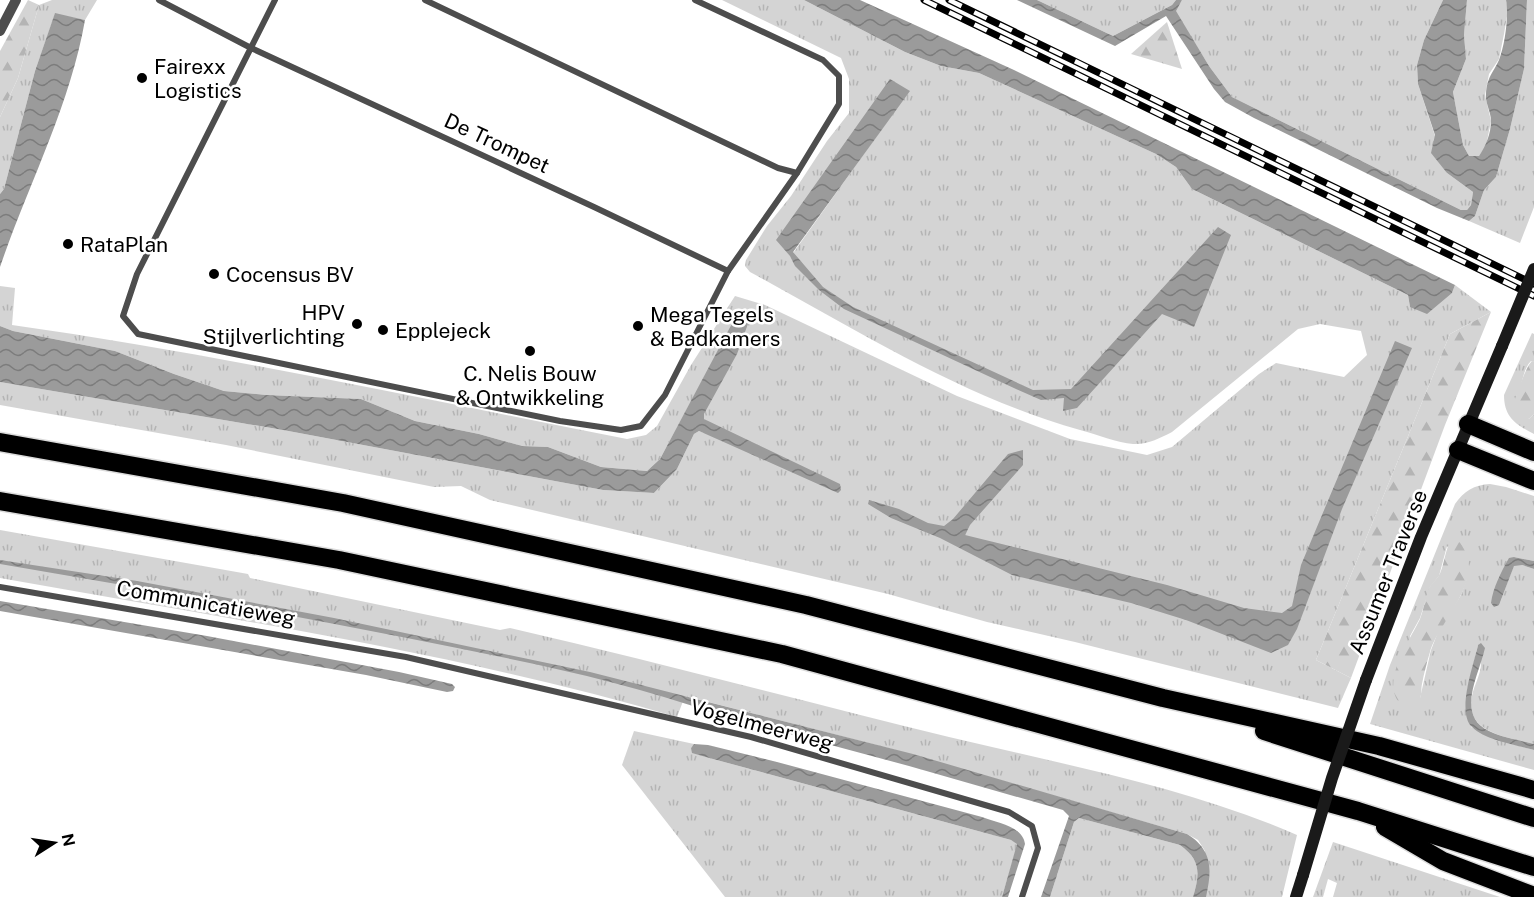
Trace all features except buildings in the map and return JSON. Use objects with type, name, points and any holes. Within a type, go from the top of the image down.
[{"type":"highway","points":[[1468,424],[1534,452]]},
{"type":"highway","points":[[0,442],[343,503],[806,604],[1163,698],[1379,746],[1534,790]]},
{"type":"highway","points":[[1458,450],[1534,481]]},
{"type":"highway","points":[[0,501],[339,560],[782,654],[1358,811],[1534,867]]},
{"type":"highway","points":[[1163,698],[1534,818]]},
{"type":"highway","points":[[1358,811],[1443,861],[1534,896]]},
{"type":"main road","name":"Assumer Traverse","points":[[1296,897],[1332,778],[1366,680],[1421,537],[1534,269]]},
{"type":"street","points":[[0,31],[16,0]]},
{"type":"street","name":"De Trompet","points":[[159,0],[250,48],[728,271]]},
{"type":"street","points":[[275,0],[137,274],[123,316],[138,334],[429,395],[560,421],[621,430],[641,426],[665,395],[728,271],[796,173],[839,104],[839,76],[823,60],[695,0]]},
{"type":"street","points":[[425,0],[778,168],[796,173]]},
{"type":"street","name":"Communicatieweg","points":[[0,587],[406,657]]},
{"type":"street","name":"Vogelmeerweg","points":[[406,657],[751,737],[1009,812],[1032,826],[1038,848],[1022,897]]},
{"type":"green space","points":[[28,0],[39,5],[18,78],[0,117],[0,51]]},
{"type":"green space","points":[[52,0],[97,0],[85,20],[55,14],[35,71],[4,189],[0,194],[0,117],[18,78],[39,5]]},
{"type":"green space","points":[[722,0],[804,0],[905,52],[941,66],[979,73],[1156,154],[1176,167],[1192,189],[1408,295],[1410,307],[1452,293],[1455,285],[1491,312],[1450,334],[1316,660],[1351,678],[1338,708],[987,622],[888,594],[490,500],[461,486],[434,487],[226,445],[0,405],[0,382],[283,430],[603,490],[654,493],[677,469],[694,434],[699,431],[704,433],[708,422],[704,419],[704,414],[737,316],[660,459],[647,471],[601,467],[548,447],[522,446],[479,434],[415,421],[361,399],[224,391],[115,351],[13,331],[0,326],[0,286],[15,288],[12,325],[243,363],[627,439],[646,435],[657,426],[691,365],[735,296],[765,305],[957,396],[1070,439],[1147,455],[1172,447],[1259,374],[1276,363],[1344,377],[1367,355],[1361,331],[1320,324],[1298,329],[1172,432],[1148,442],[1127,443],[1036,416],[952,381],[870,339],[750,272],[745,266],[746,260],[767,226],[791,196],[827,141],[849,113],[849,79],[841,58]],"holes":[[[890,80],[909,91],[791,256]]]},
{"type":"green space","points":[[1037,0],[1176,0],[1172,5],[1113,36]]},
{"type":"green space","points":[[1182,0],[1443,0],[1424,40],[1417,65],[1418,84],[1447,173],[1473,192],[1471,205],[1467,210],[1461,210],[1232,97],[1209,66],[1175,11]]},
{"type":"green space","points":[[1467,0],[1506,0],[1508,10],[1499,59],[1489,74],[1485,95],[1491,121],[1486,146],[1479,156],[1469,156],[1463,145],[1453,92],[1466,59],[1464,35]]},
{"type":"green space","points":[[1527,0],[1534,0],[1534,207],[1520,243],[1469,221],[1475,216],[1484,190],[1496,177],[1510,129],[1524,69]]},
{"type":"green space","points":[[1167,22],[1182,69],[1131,54]]},
{"type":"green space","points":[[1491,312],[1445,425],[1351,678],[1316,660],[1450,334]]},
{"type":"green space","points":[[1532,333],[1534,334],[1534,362],[1531,361],[1526,369],[1516,397],[1529,419],[1534,414],[1534,434],[1512,419],[1506,409],[1504,395]]},
{"type":"green space","points":[[1532,361],[1534,362],[1534,414],[1529,419],[1519,412],[1514,402],[1524,374]]},
{"type":"green space","points":[[1484,485],[1506,487],[1534,496],[1534,561],[1514,557],[1499,605],[1514,565],[1534,569],[1534,744],[1490,731],[1481,726],[1475,718],[1471,708],[1481,664],[1478,645],[1467,691],[1471,727],[1502,741],[1534,750],[1534,770],[1370,724],[1390,665],[1455,504],[1474,487]],"holes":[[[1447,546],[1467,578],[1461,595],[1438,632],[1431,650],[1420,698],[1410,636],[1420,618],[1430,587],[1439,576]]]},
{"type":"green space","points":[[0,530],[248,574],[250,578],[500,630],[510,628],[1169,790],[1213,803],[1297,835],[1282,897],[1205,897],[1205,851],[1198,840],[1187,834],[892,749],[685,696],[677,717],[594,694],[426,655],[0,578]]},
{"type":"green space","points":[[1452,539],[1457,540],[1465,550],[1469,563],[1468,576],[1464,589],[1430,652],[1420,698],[1415,703],[1404,707],[1396,698],[1394,676],[1403,651],[1420,619],[1429,588],[1440,573]]},
{"type":"green space","points":[[634,731],[694,744],[691,748],[713,759],[1018,843],[1002,897],[725,897],[622,765]]},
{"type":"green space","points":[[1079,818],[1180,845],[1192,856],[1197,868],[1198,874],[1193,897],[1050,897],[1074,822]]},
{"type":"green space","points":[[1333,842],[1500,897],[1333,897],[1337,883],[1328,879],[1323,897],[1313,897]]},
{"type":"water","points":[[804,0],[860,0],[1014,70],[1455,285],[1452,293],[1427,314],[1410,307],[1408,295],[1192,189],[1176,167],[1156,154],[979,73],[941,66],[905,52]]},
{"type":"water","points":[[1017,0],[1037,0],[1113,36],[1172,5],[1176,0],[1182,0],[1176,11],[1209,66],[1232,97],[1461,210],[1467,210],[1471,205],[1473,192],[1447,173],[1431,153],[1435,135],[1418,84],[1417,65],[1424,40],[1443,0],[1467,0],[1464,35],[1466,59],[1453,92],[1463,145],[1469,156],[1479,156],[1489,135],[1491,121],[1486,101],[1487,88],[1503,46],[1507,22],[1506,0],[1527,0],[1524,69],[1496,177],[1484,190],[1475,216],[1469,221],[1437,208],[1225,102],[1166,16],[1115,46]]},
{"type":"water","points":[[55,13],[85,20],[59,114],[0,267],[0,194],[4,189],[35,71]]},
{"type":"water","points":[[890,79],[910,91],[793,252],[823,287],[853,307],[1033,390],[1071,389],[1218,227],[1231,235],[1194,327],[1162,314],[1077,408],[1063,411],[1064,398],[1041,400],[1016,389],[844,309],[819,290],[795,266],[790,256],[776,240]]},
{"type":"water","points":[[736,316],[749,321],[737,354],[704,414],[704,419],[840,484],[841,490],[838,493],[699,431],[694,434],[677,469],[654,493],[603,490],[283,430],[0,382],[0,326],[13,331],[115,351],[224,391],[361,399],[415,421],[479,434],[522,446],[548,447],[601,467],[647,471],[660,459]]},
{"type":"water","points":[[1395,341],[1412,348],[1342,509],[1297,629],[1288,645],[1271,653],[1186,620],[1131,603],[1012,575],[940,538],[891,518],[868,504],[869,500],[899,509],[928,523],[944,526],[953,519],[1008,454],[1023,450],[1023,465],[970,525],[965,535],[1167,585],[1244,608],[1282,613],[1292,606],[1301,565]]},
{"type":"water","points":[[1509,558],[1534,561],[1534,569],[1522,565],[1514,566],[1499,605],[1494,607],[1491,603],[1498,580]]},
{"type":"water","points":[[0,560],[137,581],[334,618],[590,672],[913,754],[1187,834],[1196,840],[1206,854],[1209,878],[1206,897],[1193,897],[1198,874],[1197,868],[1192,856],[1180,845],[1079,818],[1074,822],[1050,897],[1041,897],[1069,816],[1063,810],[716,714],[640,690],[563,670],[485,654],[153,590],[0,564]]},
{"type":"water","points":[[0,601],[207,636],[399,672],[452,684],[455,687],[453,691],[447,692],[366,675],[0,611]]},
{"type":"water","points":[[1481,643],[1485,648],[1472,694],[1473,715],[1479,724],[1489,731],[1534,744],[1534,750],[1501,742],[1478,732],[1468,720],[1466,699],[1478,645]]},
{"type":"water","points":[[694,744],[708,745],[777,762],[1008,826],[1020,833],[1025,844],[1008,897],[1002,897],[1017,844],[1011,840],[692,753],[691,748]]},
{"type":"railway","points":[[924,0],[1534,296]]},
{"type":"railway","points":[[949,0],[1534,284]]},
{"type":"place","name":"Fairexx Logistics","points":[[142,78]]},
{"type":"place","name":"RataPlan","points":[[68,244]]},
{"type":"place","name":"Cocensus BV","points":[[214,274]]},
{"type":"place","name":"HPV Stijlverlichting","points":[[357,324]]},
{"type":"place","name":"Mega Tegels & Badkamers","points":[[638,326]]},
{"type":"place","name":"Epplejeck","points":[[383,330]]},
{"type":"place","name":"C. Nelis Bouw & Ontwikkeling","points":[[530,351]]}]
